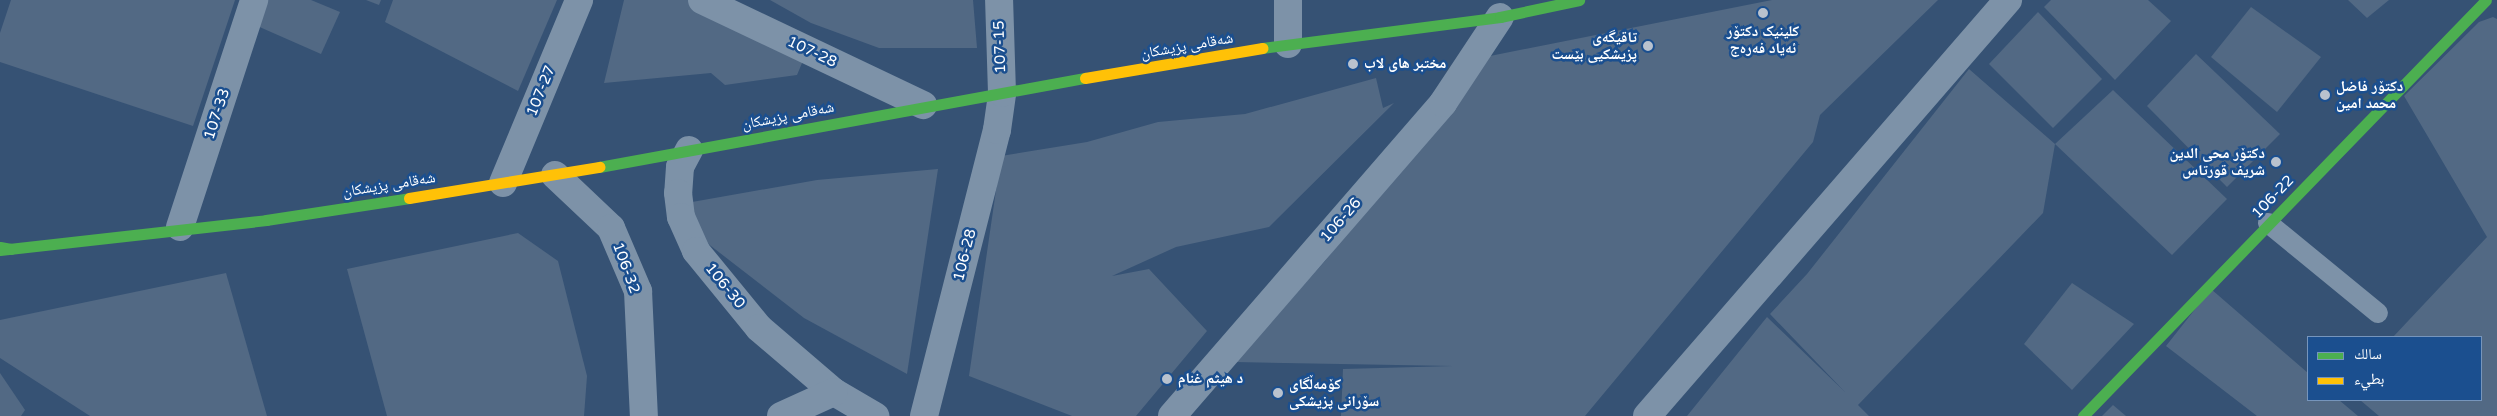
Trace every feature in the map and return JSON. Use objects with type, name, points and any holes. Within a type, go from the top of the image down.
[{"type":"main road","name":"شەقامی پزیشکان","points":[[4,249],[180,227],[266,220],[555,175],[923,105],[1288,44],[1500,17],[1579,0]]},
{"type":"main road","name":"106-22","points":[[2083,416],[2486,0]]},
{"type":"street","name":"107-33","points":[[180,227],[254,0]]},
{"type":"street","name":"107-27","points":[[503,183],[579,0]]},
{"type":"street","name":"107-28","points":[[702,0],[923,105]]},
{"type":"street","name":"107-15","points":[[999,0],[1002,93]]},
{"type":"street","points":[[1288,0],[1288,44]]},
{"type":"street","points":[[1648,416],[2008,0]]},
{"type":"street","name":"106-26","points":[[1172,416],[1443,102],[1500,17]]},
{"type":"street","name":"106-28","points":[[924,416],[996,130],[1002,93]]},
{"type":"street","name":"106-30","points":[[689,150],[680,167],[678,194],[681,217],[696,250],[759,328],[834,392],[875,416]]},
{"type":"street","name":"106-32","points":[[555,175],[611,228],[638,291],[644,416]]},
{"type":"street","points":[[781,416],[834,392]]},
{"type":"lane","points":[[2268,224],[2378,314]]},
{"type":"building","points":[[11,0],[235,0],[193,126],[0,62],[0,33]]},
{"type":"building","points":[[267,0],[311,0],[340,12],[321,54],[255,25]]},
{"type":"building","points":[[366,0],[381,0],[379,5]]},
{"type":"building","points":[[393,0],[557,0],[518,91],[385,22]]},
{"type":"building","points":[[624,0],[692,0],[805,56],[797,75],[725,85],[711,73],[604,83]]},
{"type":"building","points":[[770,0],[973,0],[977,48],[879,48],[811,23]]},
{"type":"building","points":[[1772,0],[1938,0],[1820,115],[1813,142],[1585,416],[1341,416],[1343,369],[1453,366],[1235,362],[1325,261],[1485,57]]},
{"type":"building","points":[[2051,0],[2148,0],[2171,21],[2115,80],[2044,7]]},
{"type":"building","points":[[2348,0],[2389,0],[2367,18]]},
{"type":"building","points":[[2251,7],[2321,57],[2277,112],[2211,57]]},
{"type":"building","points":[[2038,12],[2102,79],[2053,128],[1989,64]]},
{"type":"building","points":[[2493,17],[2497,19],[2497,416],[2379,416],[2361,401],[2482,401],[2482,336],[2394,336],[2487,237],[2404,96],[2479,22]]},
{"type":"building","points":[[2196,54],[2280,134],[2227,187],[2147,106]]},
{"type":"building","points":[[1969,69],[2055,144],[2043,213],[1858,405],[1869,416],[1687,416],[1767,317],[1845,392],[1770,314],[1807,274]]},
{"type":"building","points":[[1376,78],[1383,108],[1394,103],[1269,227],[1176,247],[1112,276],[1149,269],[1207,331],[1136,416],[1072,416],[969,376],[1001,156],[1087,142],[1158,122],[1245,114]]},
{"type":"building","points":[[2113,90],[2227,199],[2172,255],[2055,144]]},
{"type":"building","points":[[938,169],[907,374],[804,318],[689,229],[692,202],[817,180]]},
{"type":"building","points":[[518,233],[558,261],[587,376],[584,416],[387,416],[347,269]]},
{"type":"building","points":[[226,273],[267,416],[90,416],[0,358],[0,320]]},
{"type":"building","points":[[2072,283],[2134,324],[2072,390],[2024,344]]},
{"type":"building","points":[[2211,289],[2307,372],[2307,401],[2340,401],[2358,416],[2257,416],[2166,346]]},
{"type":"building","points":[[0,373],[25,410],[21,416],[0,416]]},
{"type":"building","points":[[2113,405],[2126,416],[2102,416]]},
{"type":"traffic: fast","points":[[1262,48],[1500,17],[1579,0]]},
{"type":"traffic: fast","points":[[2083,416],[2486,0]]},
{"type":"traffic: fast","points":[[599,167],[1085,78]]},
{"type":"traffic: fast","points":[[0,250],[266,220],[409,198]]},
{"type":"traffic: fast","points":[[0,247],[11,249]]},
{"type":"traffic: slow","points":[[1085,78],[1262,48]]},
{"type":"traffic: slow","points":[[409,198],[599,167]]},
{"type":"place","name":"کلینیک دکتۆر ئەیاد فەرەج","points":[[1763,13]]},
{"type":"place","name":"تاقیگەی پزیشکیی بێست","points":[[1648,46]]},
{"type":"place","name":"مختبر هاى لاب","points":[[1353,64]]},
{"type":"place","name":"دکتۆر فاضل محمد امین","points":[[2325,95]]},
{"type":"place","name":"دکتۆر محی الدین شریف قورتاس","points":[[2276,162]]},
{"type":"place","name":"د هيثم غنام","points":[[1167,379]]},
{"type":"place","name":"کۆمەڵگای سۆرانی پزیشکی","points":[[1278,393]]}]
